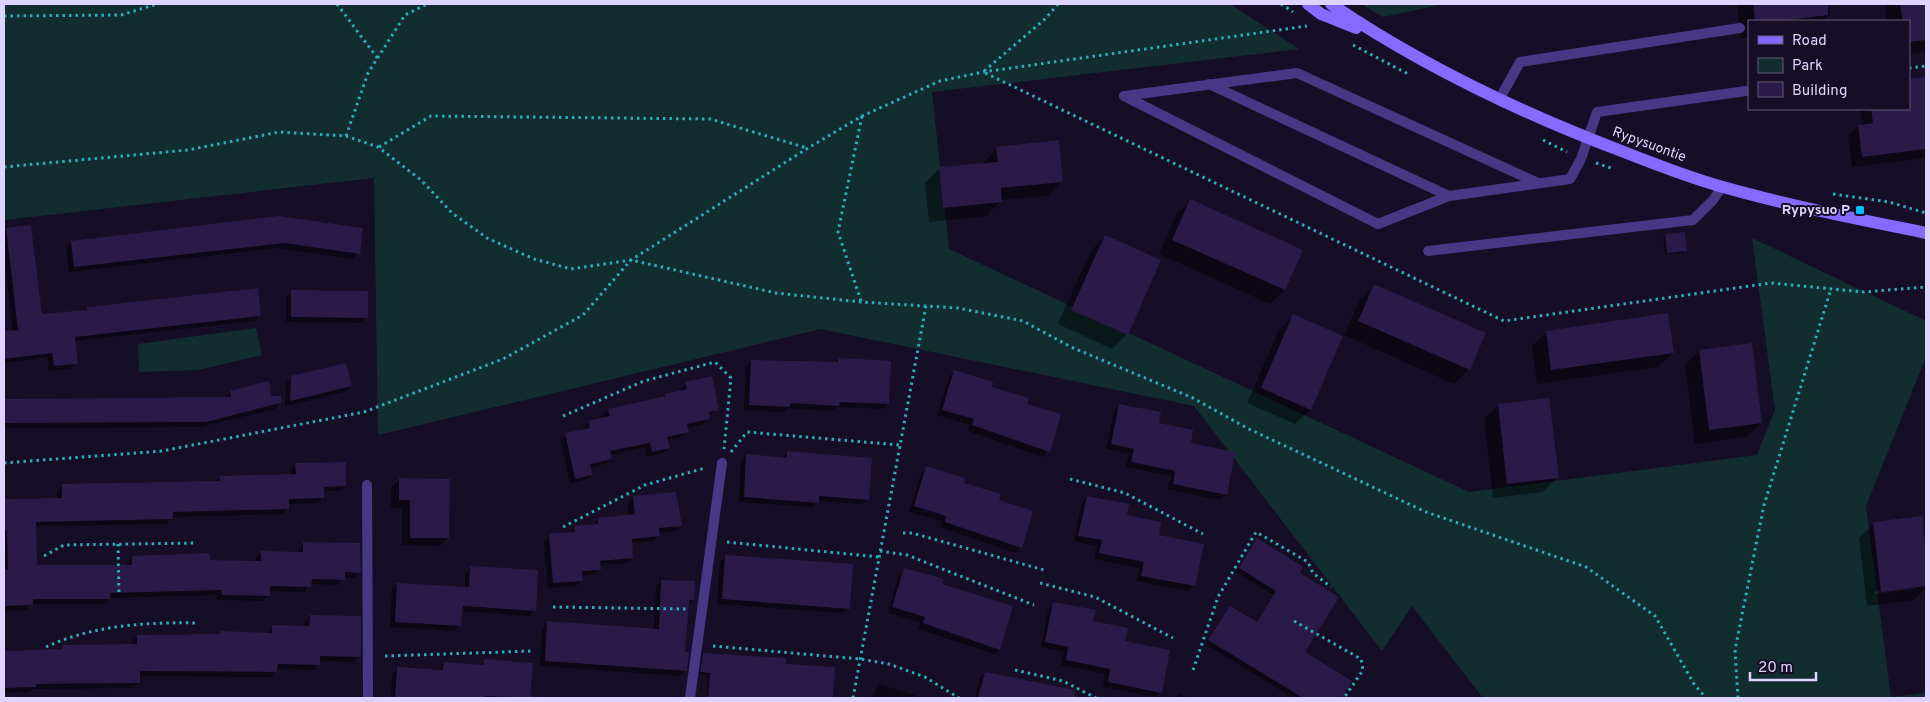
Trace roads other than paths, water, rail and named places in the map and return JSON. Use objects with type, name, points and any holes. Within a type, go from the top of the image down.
[{"type":"street","name":"Rypysuontie","points":[[1308,4],[1321,14],[1379,37]]},
{"type":"street","name":"Rypysuontie","points":[[1331,4],[1379,37],[1446,75],[1589,139],[1722,187],[1804,209],[1926,233]]},
{"type":"lane","points":[[1499,100],[1520,62],[1740,28]]},
{"type":"lane","points":[[1538,183],[1297,73],[1124,96],[1378,224],[1450,196],[1538,183],[1570,178],[1589,139],[1597,112],[1746,91]]},
{"type":"lane","points":[[1209,84],[1450,196]]},
{"type":"lane","points":[[1428,251],[1694,220],[1722,187]]},
{"type":"lane","points":[[690,698],[722,462]]},
{"type":"lane","points":[[367,485],[368,698]]},
{"type":"place","name":"Rypysuo P","points":[[1860,210]]}]
